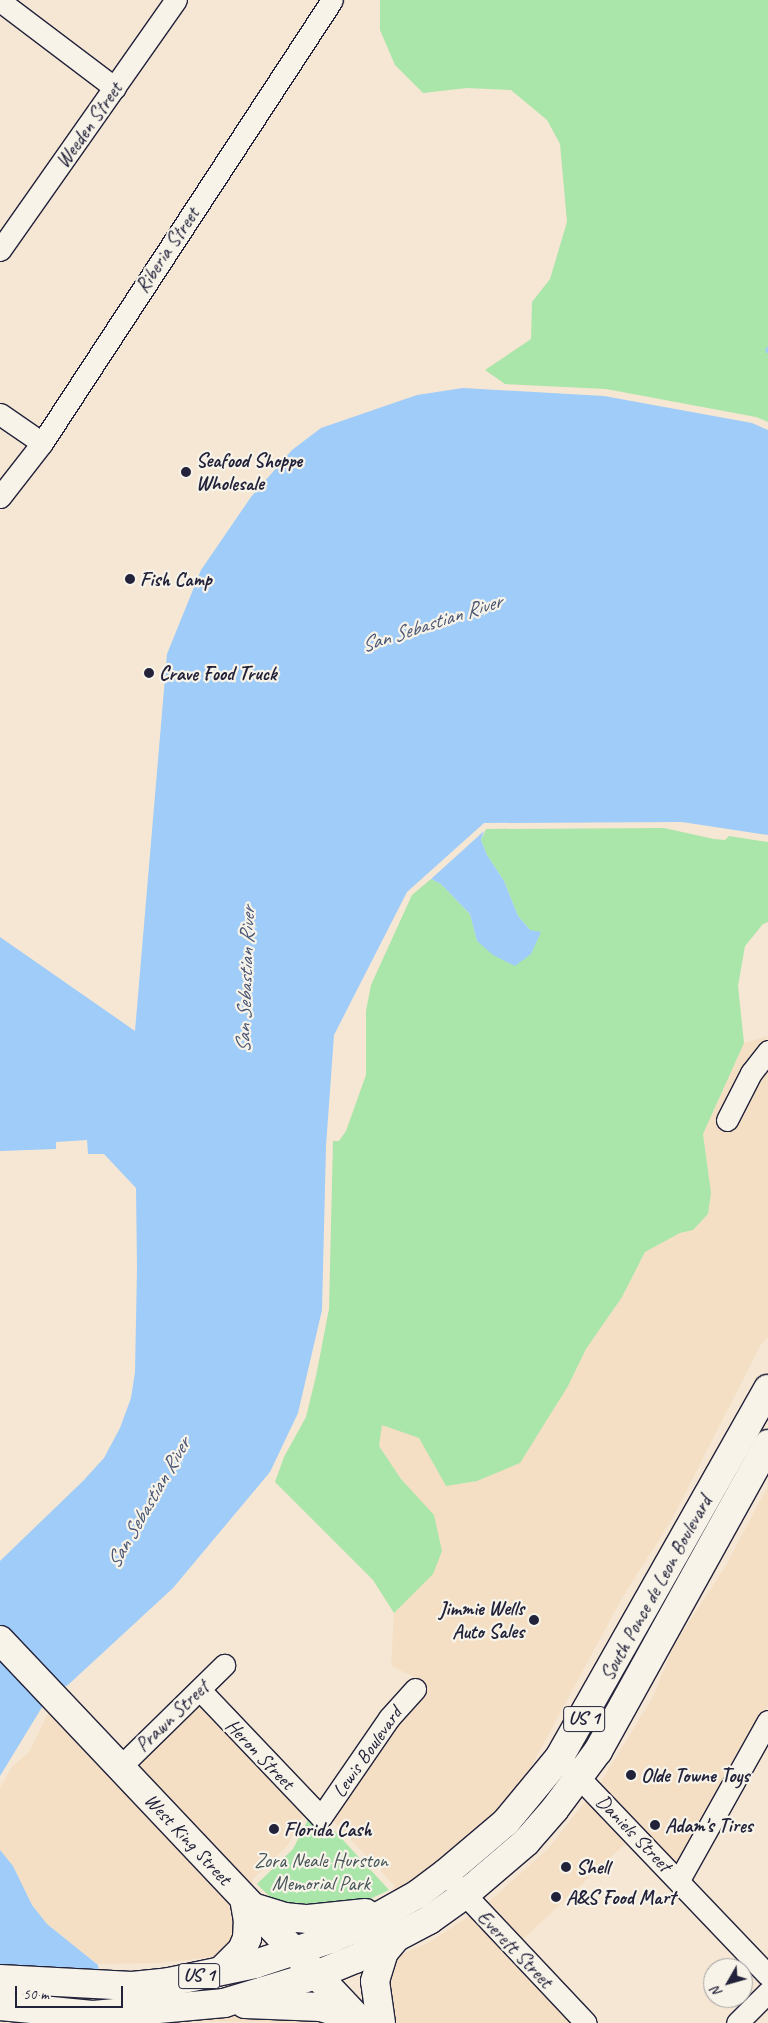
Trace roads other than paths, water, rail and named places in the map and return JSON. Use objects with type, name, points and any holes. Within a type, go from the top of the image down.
[{"type":"main road","name":"South Ponce de Leon Boulevard","points":[[296,1952],[332,1939],[397,1906],[446,1873],[506,1822],[559,1758],[580,1726],[764,1403]]},
{"type":"main road","name":"South Ponce de Leon Boulevard","points":[[316,1975],[394,1940],[464,1895],[526,1842],[580,1777],[618,1718],[768,1444]]},
{"type":"main road","name":"West King Street","points":[[0,1640],[56,1697],[316,1975],[367,2021]]},
{"type":"main road","points":[[222,1970],[242,1950],[247,1938],[248,1903],[284,1917],[308,1919],[353,1916],[397,1906]]},
{"type":"main road","points":[[224,2003],[321,2007],[367,2021],[376,2003],[375,1980],[384,1952],[394,1940]]},
{"type":"main road","name":"US 1","points":[[0,1979],[99,1986],[169,1982],[296,1952]]},
{"type":"main road","name":"US 1","points":[[0,2006],[93,2015],[224,2003],[316,1975]]},
{"type":"street","name":"Weeden Street","points":[[0,250],[176,0]]},
{"type":"street","name":"Riberia Street","points":[[0,497],[42,443],[332,0]]},
{"type":"street","points":[[0,1],[115,88]]},
{"type":"street","points":[[0,414],[42,443]]},
{"type":"street","points":[[726,1120],[751,1073],[768,1051]]},
{"type":"street","name":"Prawn Street","points":[[120,1767],[224,1665]]},
{"type":"street","name":"Lewis Boulevard","points":[[321,1816],[389,1718],[415,1689]]},
{"type":"street","name":"Heron Street","points":[[200,1690],[321,1816]]},
{"type":"street","points":[[679,1880],[768,1721]]},
{"type":"street","name":"Daniels Street","points":[[559,1758],[580,1777],[768,1975]]},
{"type":"street","name":"Everett Street","points":[[446,1873],[464,1895],[586,2023]]},
{"type":"street","points":[[737,2023],[768,1992]]},
{"type":"water","name":"San Sebastian River","points":[[463,388],[604,396],[752,423],[768,430],[768,835],[682,822],[484,823],[407,892],[334,1035],[326,1146],[322,1310],[298,1413],[270,1472],[173,1588],[69,1684],[47,1699],[0,1776],[0,1561],[83,1481],[104,1458],[120,1428],[131,1398],[135,1372],[137,1269],[136,1188],[104,1154],[88,1154],[87,1140],[56,1142],[56,1149],[0,1151],[0,937],[135,1031],[167,654],[201,570],[251,497],[292,450],[321,428],[417,395]]},
{"type":"water","points":[[484,831],[481,840],[487,855],[504,881],[518,916],[530,930],[541,932],[531,954],[515,966],[493,955],[477,941],[470,914],[441,884],[431,879]]},
{"type":"water","points":[[0,1850],[13,1866],[32,1905],[47,1924],[98,1965],[100,1979],[0,1971]]},
{"type":"place","name":"Seafood Shoppe Wholesale","points":[[186,472]]},
{"type":"place","name":"Fish Camp","points":[[130,579]]},
{"type":"place","name":"Crave Food Truck","points":[[149,673]]},
{"type":"place","name":"Jimmie Wells Auto Sales","points":[[534,1620]]},
{"type":"place","name":"Olde Towne Toys","points":[[631,1775]]},
{"type":"place","name":"Adam's Tires","points":[[655,1825]]},
{"type":"place","name":"Florida Cash","points":[[274,1829]]},
{"type":"place","name":"Shell","points":[[566,1867]]},
{"type":"place","name":"A&S Food Mart","points":[[556,1897]]},
{"type":"park label","name":"Zora Neale Hurston Memorial Park","points":[[321,1872]]}]
